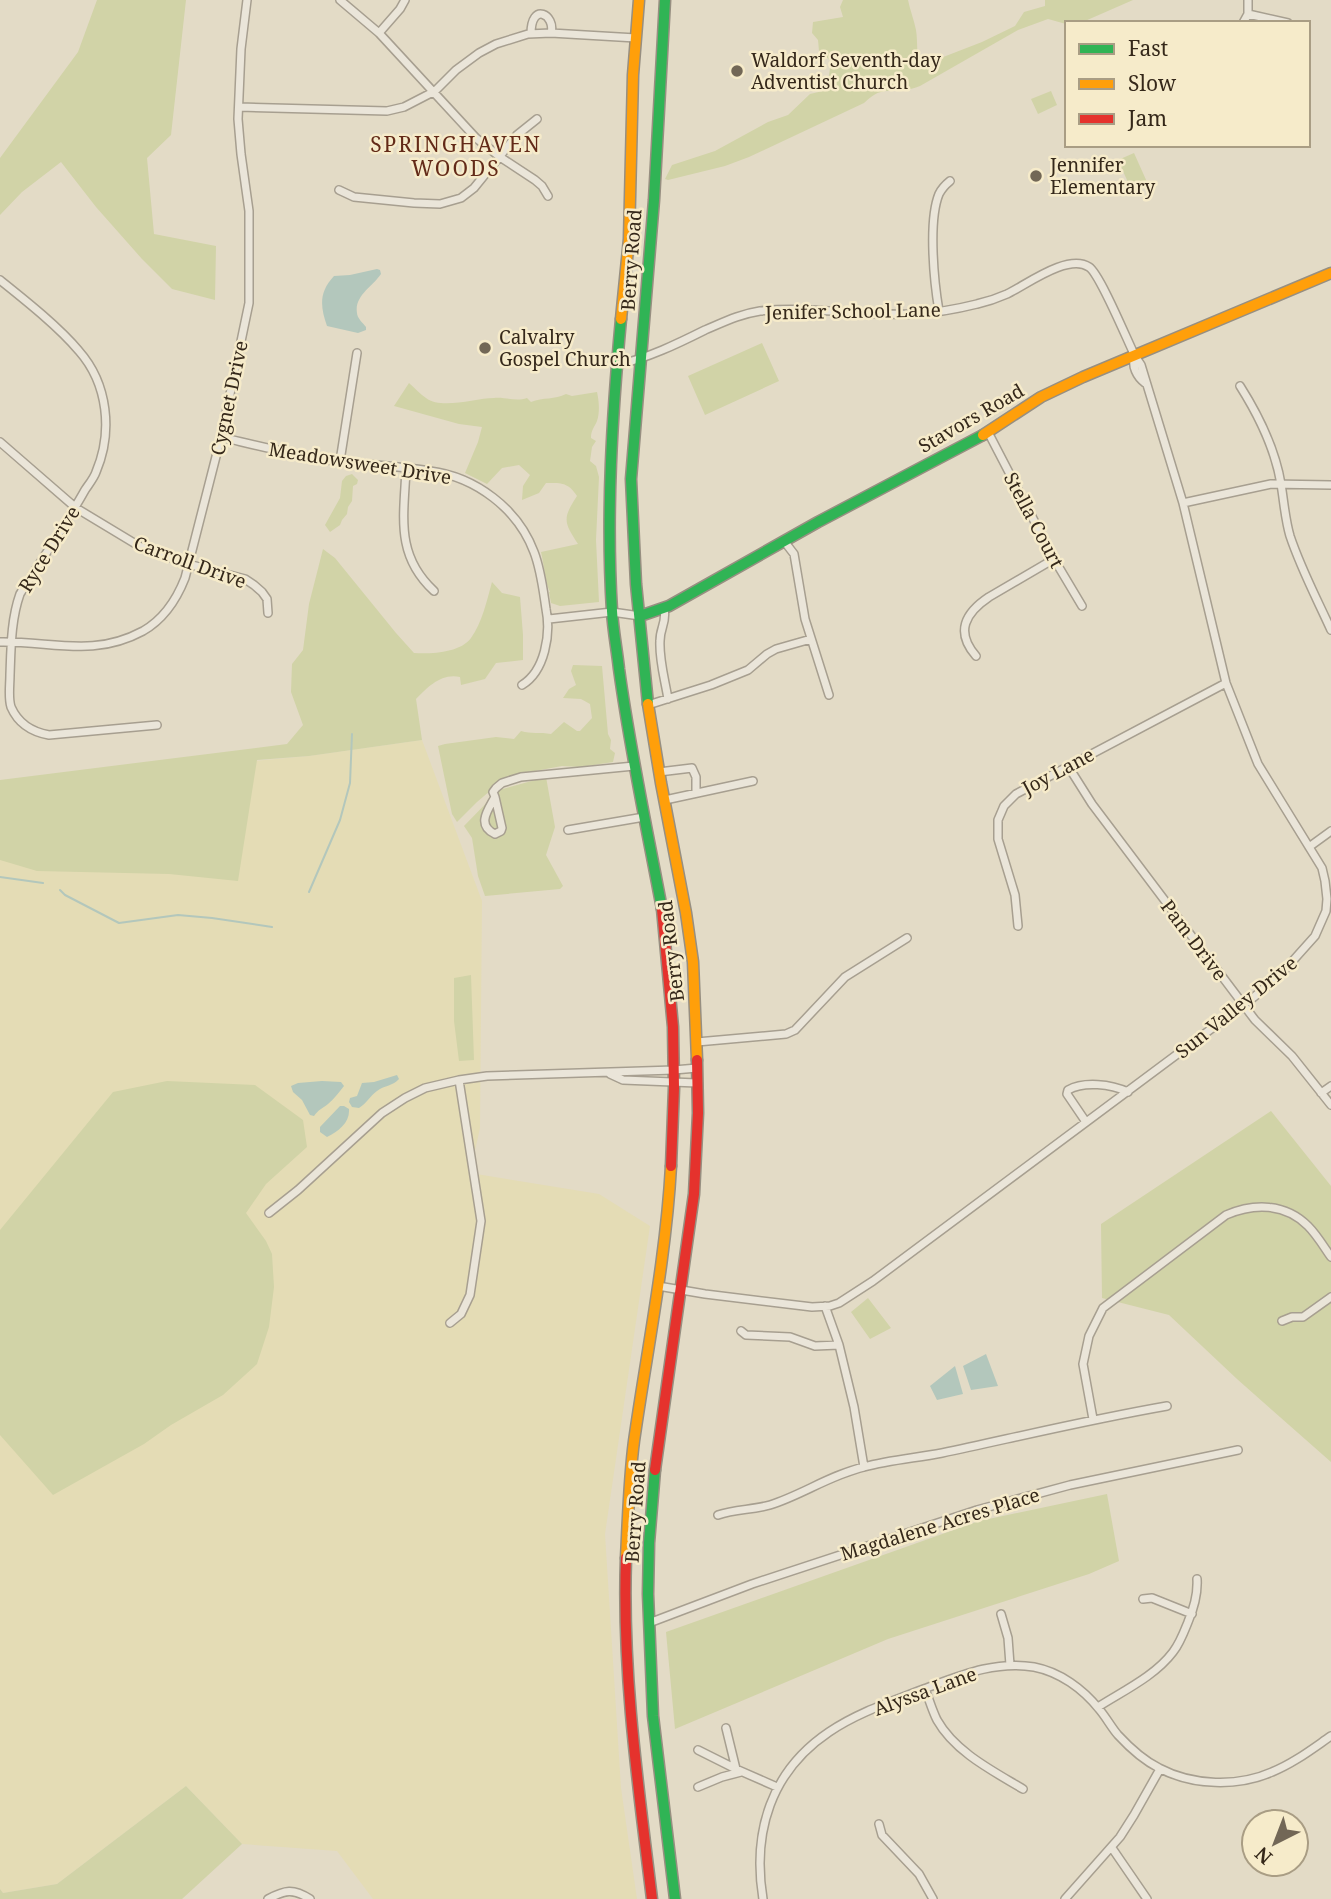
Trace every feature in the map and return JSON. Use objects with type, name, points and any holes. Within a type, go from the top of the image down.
[{"type":"main road","name":"Berry Road","points":[[639,0],[629,239],[617,365],[610,503],[612,612],[623,696],[664,921],[673,1027],[671,1170],[666,1231],[634,1444],[625,1592],[632,1734],[652,1899]]},
{"type":"main road","name":"Berry Road","points":[[665,0],[661,93],[631,479],[636,584],[648,705],[693,962],[698,1068],[694,1194],[655,1468],[649,1543],[653,1716],[675,1899]]},
{"type":"main road","name":"Stavors Road","points":[[640,616],[664,608],[988,432],[1041,397],[1331,273]]},
{"type":"street","name":"Cygnet Drive","points":[[0,642],[97,647],[127,640],[149,628],[167,613],[185,578],[221,438],[249,303],[249,211],[240,144],[241,49],[247,0]]},
{"type":"street","points":[[340,0],[379,33],[476,138],[535,180],[548,196]]},
{"type":"street","points":[[379,33],[405,0]]},
{"type":"street","points":[[1244,21],[1248,14],[1248,0]]},
{"type":"street","points":[[1248,14],[1279,21]]},
{"type":"street","points":[[531,34],[531,20],[540,15],[550,20],[551,33]]},
{"type":"street","points":[[240,107],[387,111],[404,107],[435,91],[456,70],[496,44],[531,34],[551,33],[636,38]]},
{"type":"street","points":[[339,190],[354,197],[414,203],[440,204],[461,198],[474,188],[517,135],[537,119]]},
{"type":"street","points":[[939,311],[932,236],[938,197],[950,181]]},
{"type":"street","name":"Jenifer School Lane","points":[[617,365],[641,359],[744,314],[785,310],[907,314],[939,311],[979,304],[1008,294],[1049,271],[1077,263],[1088,266],[1099,280],[1135,356]]},
{"type":"street","name":"Ryce Drive","points":[[0,280],[80,352],[96,376],[106,418],[102,452],[96,472],[20,594],[15,610],[12,642],[10,703],[16,716],[26,726],[37,733],[48,735],[157,726]]},
{"type":"street","points":[[340,461],[357,354]]},
{"type":"street","name":"Sun Valley Drive","points":[[658,1286],[812,1307],[839,1303],[870,1284],[1281,975],[1311,942],[1321,925],[1327,900],[1322,868],[1258,764],[1226,683],[1183,503],[1146,383],[1133,362],[1135,356]]},
{"type":"street","points":[[1240,386],[1254,408],[1274,455],[1291,537],[1331,630]]},
{"type":"street","name":"Stella Court","points":[[988,432],[1054,559],[1082,606]]},
{"type":"street","name":"Meadowsweet Drive","points":[[221,438],[295,454],[431,471],[459,478],[493,496],[526,534],[540,571],[549,619],[547,642],[537,670],[522,685]]},
{"type":"street","name":"Carroll Drive","points":[[0,442],[76,508],[139,546],[188,564],[245,579],[267,599],[268,613]]},
{"type":"street","points":[[406,469],[403,536],[417,570],[434,591]]},
{"type":"street","points":[[1183,503],[1271,484],[1331,485]]},
{"type":"street","points":[[784,541],[794,554],[805,619],[829,695]]},
{"type":"street","points":[[976,656],[968,647],[964,627],[972,611],[989,597],[1054,559]]},
{"type":"street","points":[[664,608],[666,617],[660,634],[660,650],[668,699]]},
{"type":"street","points":[[549,619],[612,612],[640,616]]},
{"type":"street","points":[[648,705],[711,685],[748,670],[776,649],[811,639]]},
{"type":"street","name":"Joy Lane","points":[[1017,926],[1015,895],[998,839],[998,820],[1004,806],[1016,794],[1226,683]]},
{"type":"street","points":[[495,797],[493,792],[498,786],[521,777],[635,766]]},
{"type":"street","name":"Pam Drive","points":[[1068,766],[1092,804],[1262,1028],[1292,1056],[1331,1105]]},
{"type":"street","points":[[659,772],[692,768],[696,777],[696,793]]},
{"type":"street","points":[[664,800],[754,781]]},
{"type":"street","points":[[568,830],[644,817]]},
{"type":"street","points":[[1309,847],[1331,831]]},
{"type":"street","points":[[697,1042],[786,1034],[795,1030],[845,977],[906,938]]},
{"type":"street","points":[[674,1076],[698,1068]]},
{"type":"street","points":[[269,1213],[382,1113],[425,1088],[487,1076],[606,1072],[674,1076],[698,1083]]},
{"type":"street","points":[[450,1323],[461,1314],[470,1295],[481,1221],[459,1080]]},
{"type":"street","points":[[1086,1122],[1067,1094],[1068,1090],[1078,1086],[1107,1086],[1128,1092]]},
{"type":"street","points":[[1321,1093],[1331,1086]]},
{"type":"street","points":[[1093,1419],[1083,1364],[1094,1322],[1103,1308],[1226,1215],[1244,1208],[1274,1208],[1285,1212],[1308,1226],[1331,1257]]},
{"type":"street","points":[[1282,1321],[1303,1317],[1331,1297]]},
{"type":"street","points":[[825,1306],[839,1345],[854,1407],[864,1466]]},
{"type":"street","points":[[741,1331],[746,1335],[790,1337],[815,1346],[839,1345]]},
{"type":"street","points":[[718,1515],[768,1506],[832,1476],[864,1466],[942,1453],[1093,1419],[1167,1406]]},
{"type":"street","name":"Magdalene Acres Place","points":[[649,1624],[752,1584],[977,1510],[1070,1485],[1238,1450]]},
{"type":"street","points":[[1098,1707],[1165,1661],[1180,1641],[1192,1614],[1197,1579]]},
{"type":"street","points":[[1143,1599],[1152,1598],[1192,1614]]},
{"type":"street","points":[[1001,1614],[1008,1638],[1010,1665]]},
{"type":"street","name":"Alyssa Lane","points":[[763,1899],[759,1869],[760,1843],[766,1814],[777,1787],[791,1767],[830,1731],[885,1704],[967,1673],[1010,1665],[1036,1667],[1062,1677],[1080,1689],[1098,1707],[1123,1740],[1138,1754],[1160,1769],[1209,1782],[1229,1783],[1258,1778],[1282,1767],[1331,1735]]},
{"type":"street","points":[[925,1689],[938,1721],[955,1741],[972,1757],[1023,1789]]},
{"type":"street","points":[[726,1728],[739,1770]]},
{"type":"street","points":[[698,1750],[777,1787]]},
{"type":"street","points":[[1065,1899],[1112,1848],[1160,1769]]},
{"type":"street","points":[[698,1787],[739,1770]]},
{"type":"street","points":[[879,1824],[882,1835],[919,1874],[933,1899]]},
{"type":"street","points":[[1112,1848],[1147,1899]]},
{"type":"street","points":[[268,1899],[286,1891],[297,1892],[310,1899]]},
{"type":"shaded area","points":[[377,269],[381,274],[358,301],[358,317],[366,330],[358,333],[327,326],[322,300],[334,276]]},
{"type":"shaded area","points":[[422,740],[482,901],[480,1128],[470,1173],[599,1194],[650,1226],[605,1534],[621,1788],[637,1899],[373,1899],[337,1851],[242,1844],[186,1786],[57,1884],[3,1893],[0,1889],[0,784],[309,756]]},
{"type":"shaded area","points":[[397,1075],[397,1081],[377,1091],[359,1108],[352,1107],[350,1098],[357,1096],[362,1083]]},
{"type":"shaded area","points":[[322,1081],[341,1082],[344,1086],[314,1116],[310,1115],[291,1086]]},
{"type":"shaded area","points":[[340,1106],[349,1109],[348,1118],[339,1129],[327,1137],[320,1132],[320,1127]]},
{"type":"shaded area","points":[[986,1354],[998,1386],[971,1390],[963,1366]]},
{"type":"shaded area","points":[[955,1366],[963,1394],[937,1400],[930,1386]]},
{"type":"green space","points":[[97,0],[186,0],[171,135],[147,158],[154,234],[216,246],[215,300],[172,289],[96,207],[61,162],[22,192],[0,215],[0,158],[78,52]]},
{"type":"green space","points":[[843,0],[908,0],[916,30],[920,66],[1015,26],[1024,12],[1045,6],[1045,0],[1133,0],[1085,21],[1065,21],[1065,24],[1048,19],[1018,30],[920,86],[878,93],[864,103],[725,166],[665,179],[672,165],[715,151],[768,122],[788,115],[810,94],[827,90],[831,61],[819,51],[818,40],[812,33],[813,22],[843,17],[840,7]]},
{"type":"green space","points":[[1051,91],[1057,105],[1038,114],[1031,99]]},
{"type":"green space","points":[[1134,153],[1147,182],[1131,189],[1118,160]]},
{"type":"green space","points":[[762,343],[779,381],[705,415],[688,376]]},
{"type":"green space","points":[[409,383],[426,398],[441,403],[486,398],[527,398],[531,402],[566,394],[572,396],[597,392],[599,414],[592,431],[591,438],[596,441],[592,447],[590,461],[596,466],[599,477],[596,540],[599,602],[560,606],[551,603],[541,552],[578,544],[567,520],[577,496],[574,491],[564,484],[546,483],[539,493],[522,500],[523,486],[530,475],[519,465],[502,468],[487,484],[465,473],[482,427],[459,424],[394,406]]},
{"type":"green space","points":[[352,474],[358,480],[353,486],[352,501],[340,525],[330,532],[325,525],[340,498],[342,481]]},
{"type":"green space","points":[[323,549],[335,558],[414,653],[445,652],[466,643],[484,611],[492,582],[502,593],[520,597],[523,660],[496,663],[485,679],[461,685],[460,677],[453,676],[430,686],[416,699],[422,740],[309,756],[257,760],[238,881],[169,874],[37,871],[0,860],[0,780],[287,744],[303,725],[291,692],[292,664],[303,650],[309,604]]},
{"type":"green space","points":[[573,665],[602,666],[610,749],[615,753],[613,762],[581,767],[562,766],[504,779],[457,822],[452,814],[438,746],[496,737],[514,739],[521,731],[551,734],[564,722],[580,731],[592,718],[590,704],[581,699],[563,698],[569,689],[576,685],[571,671]]},
{"type":"green space","points":[[546,777],[555,827],[546,855],[563,886],[560,889],[485,896],[478,876],[472,838],[464,826],[499,790]]},
{"type":"green space","points":[[471,975],[474,1060],[459,1061],[454,1021],[454,978]]},
{"type":"green space","points":[[167,1081],[255,1085],[303,1120],[307,1147],[266,1184],[246,1213],[272,1254],[274,1287],[269,1327],[257,1364],[223,1395],[144,1444],[53,1495],[0,1435],[0,1230],[113,1092]]},
{"type":"green space","points":[[1271,1111],[1331,1186],[1331,1462],[1169,1315],[1102,1298],[1101,1224]]},
{"type":"green space","points":[[868,1298],[891,1328],[870,1339],[851,1312]]},
{"type":"green space","points":[[1107,1494],[1119,1561],[1089,1574],[888,1639],[675,1729],[666,1632],[979,1521]]},
{"type":"green space","points":[[186,1786],[242,1844],[182,1899],[0,1899],[0,1889],[3,1893],[57,1884]]},
{"type":"waterway","points":[[309,892],[340,820],[350,783],[352,734]]},
{"type":"waterway","points":[[0,877],[43,883]]},
{"type":"waterway","points":[[60,890],[119,923],[178,915],[272,927]]},
{"type":"traffic: fast","points":[[648,704],[636,584],[631,479],[654,200],[665,0]]},
{"type":"traffic: fast","points":[[621,319],[611,465],[612,611],[628,729],[662,909]]},
{"type":"traffic: fast","points":[[640,616],[669,606],[818,522],[983,435]]},
{"type":"traffic: fast","points":[[655,1470],[648,1594],[653,1716],[675,1899]]},
{"type":"traffic: slow","points":[[621,319],[629,239],[633,75],[639,0]]},
{"type":"traffic: slow","points":[[983,435],[1041,397],[1083,377],[1331,273]]},
{"type":"traffic: slow","points":[[648,704],[693,962],[697,1060]]},
{"type":"traffic: slow","points":[[626,1558],[632,1455],[661,1269],[671,1166]]},
{"type":"traffic: jam","points":[[662,909],[673,1027],[671,1166]]},
{"type":"traffic: jam","points":[[655,1470],[694,1194],[698,1113],[697,1060]]},
{"type":"traffic: jam","points":[[626,1558],[629,1686],[652,1899]]},
{"type":"place","name":"Waldorf Seventh-day Adventist Church","points":[[737,71]]},
{"type":"place","name":"Jennifer Elementary","points":[[1036,176]]},
{"type":"place","name":"Calvalry Gospel Church","points":[[485,348]]},
{"type":"district","name":"SPRINGHAVEN WOODS","points":[[456,157]]}]
